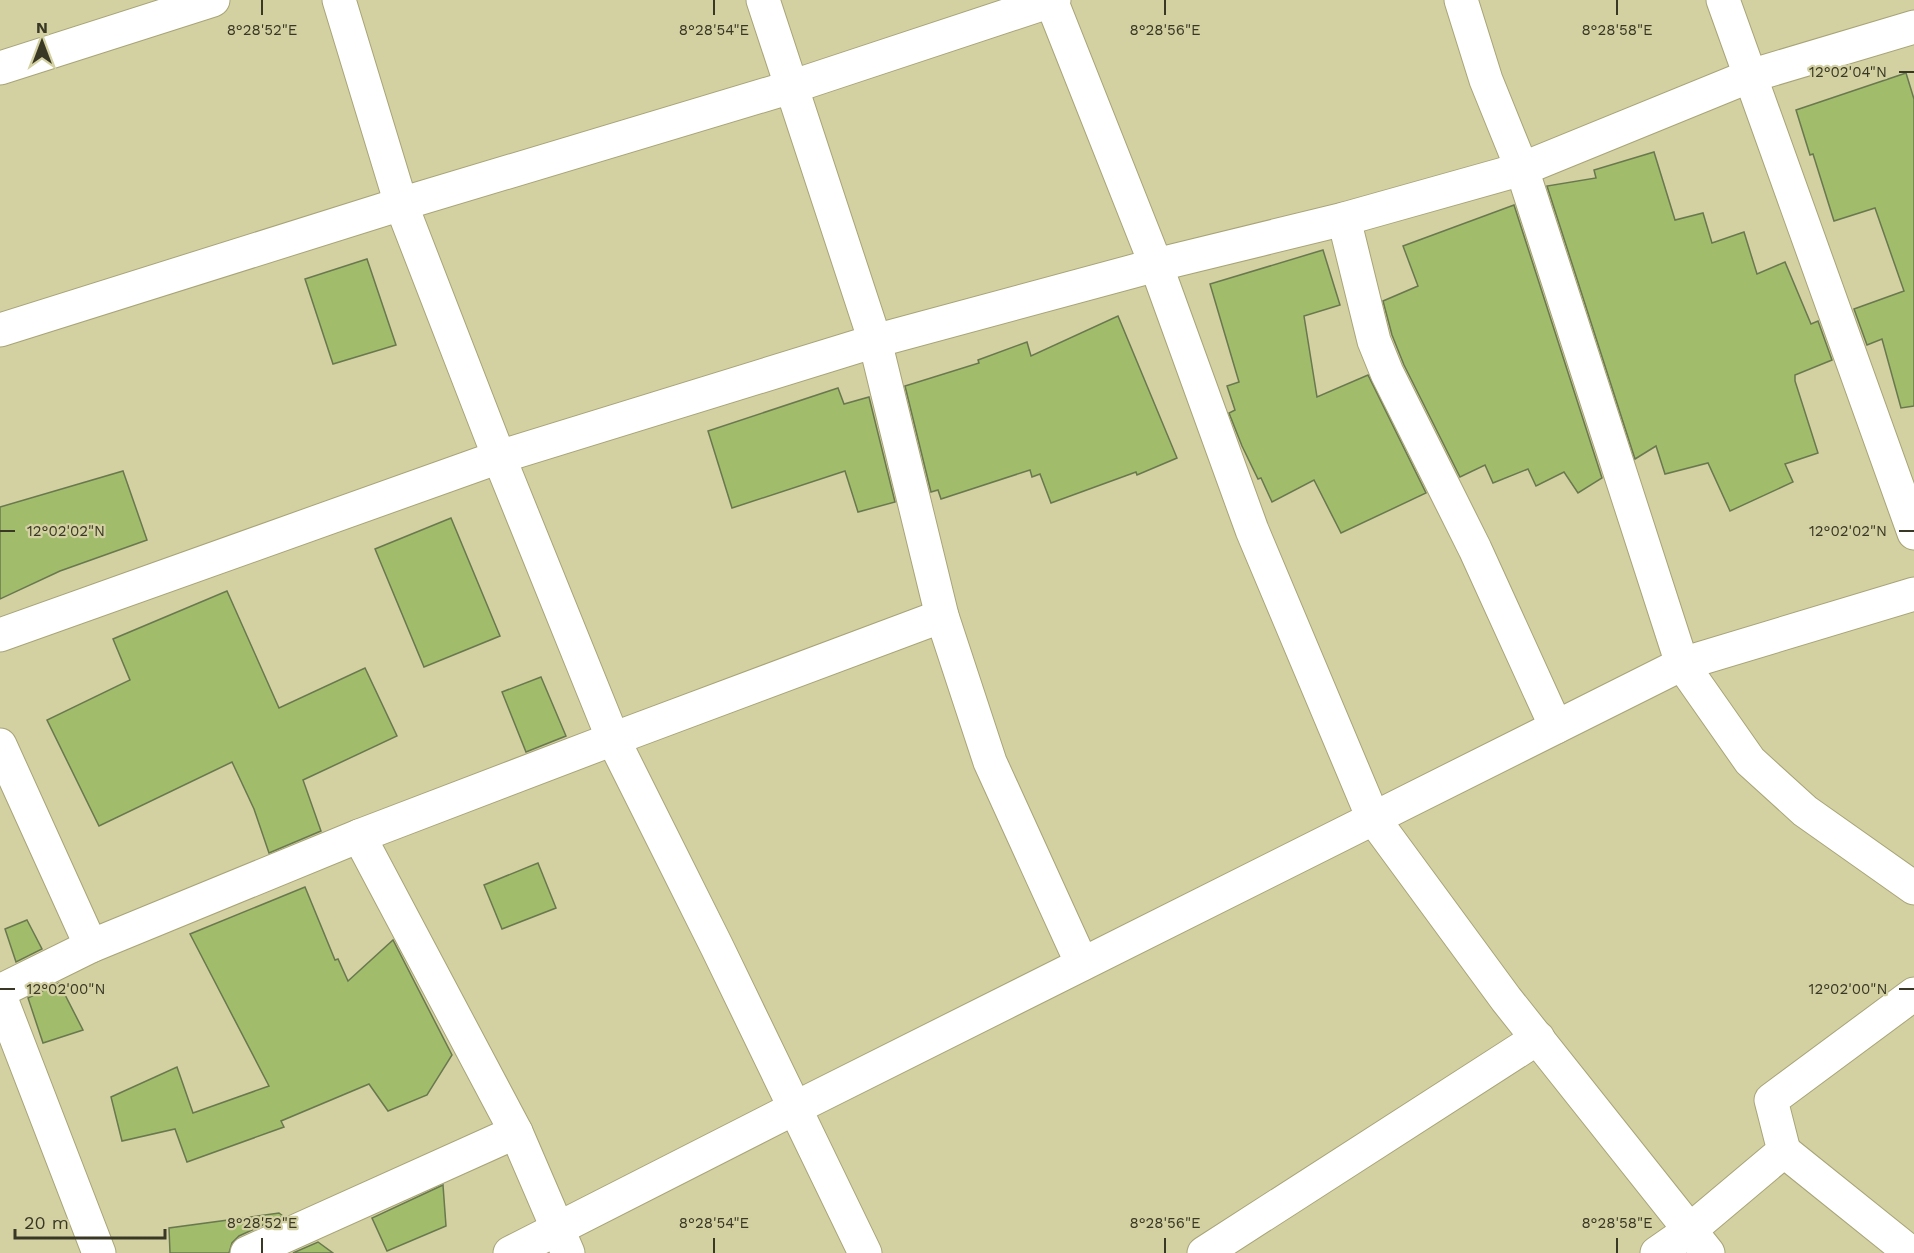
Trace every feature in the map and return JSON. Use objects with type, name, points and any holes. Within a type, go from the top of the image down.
[{"type":"street","points":[[0,68],[213,0]]},
{"type":"street","points":[[339,0],[401,204],[499,457],[613,738],[865,1253]]},
{"type":"street","points":[[763,0],[875,340],[942,616],[990,762],[1082,964]]},
{"type":"street","points":[[0,330],[401,204],[791,87],[1052,0],[1156,265],[1252,530],[1373,818],[1506,999],[1699,1241]]},
{"type":"street","points":[[1461,0],[1486,80],[1522,169],[1682,664],[1750,761],[1804,811],[1914,888]]},
{"type":"street","points":[[1723,0],[1914,533]]},
{"type":"street","points":[[0,635],[499,457],[875,340],[1156,265],[1344,219],[1522,169],[1750,76],[1914,27]]},
{"type":"street","points":[[1344,219],[1374,340],[1387,373],[1474,549],[1556,727]]},
{"type":"street","points":[[510,1253],[562,1241],[795,1108],[1682,664],[1914,594]]},
{"type":"street","points":[[99,1253],[0,994],[91,946],[359,836],[613,738],[942,616]]},
{"type":"street","points":[[0,745],[91,946]]},
{"type":"street","points":[[359,836],[516,1132],[562,1241]]},
{"type":"street","points":[[1911,1253],[1784,1151],[1771,1100],[1914,994]]},
{"type":"street","points":[[1204,1253],[1538,1038]]},
{"type":"street","points":[[247,1253],[516,1132]]},
{"type":"street","points":[[1657,1253],[1699,1241],[1784,1151]]},
{"type":"building","points":[[1906,73],[1914,99],[1914,406],[1901,408],[1882,339],[1867,345],[1854,309],[1904,291],[1875,208],[1834,221],[1813,154],[1810,155],[1796,110]]},
{"type":"building","points":[[1654,152],[1675,220],[1703,213],[1712,243],[1744,232],[1757,274],[1785,262],[1811,324],[1818,321],[1832,360],[1795,375],[1818,453],[1785,464],[1793,482],[1730,511],[1708,463],[1665,474],[1656,446],[1635,459],[1547,186],[1596,178],[1594,170]]},
{"type":"building","points":[[1514,205],[1602,478],[1578,493],[1564,472],[1536,486],[1528,469],[1493,483],[1485,465],[1460,477],[1404,365],[1392,335],[1383,301],[1418,286],[1403,246]]},
{"type":"building","points":[[1323,250],[1340,305],[1304,316],[1317,397],[1368,375],[1426,493],[1341,533],[1314,480],[1272,502],[1261,478],[1258,479],[1229,413],[1235,410],[1227,386],[1239,382],[1210,284]]},
{"type":"building","points":[[367,259],[396,345],[333,364],[305,279]]},
{"type":"building","points":[[1118,316],[1177,458],[1137,475],[1136,472],[1051,503],[1040,474],[1032,477],[1030,470],[941,499],[938,490],[931,492],[905,386],[979,363],[978,360],[1027,342],[1031,356]]},
{"type":"building","points":[[838,388],[844,404],[869,397],[895,502],[858,512],[845,471],[732,508],[708,431]]},
{"type":"building","points":[[123,471],[147,540],[60,571],[0,599],[0,507]]},
{"type":"building","points":[[451,518],[500,636],[424,667],[375,549]]},
{"type":"building","points":[[227,591],[279,708],[365,668],[397,736],[303,780],[321,831],[269,853],[254,809],[232,762],[99,826],[47,720],[130,680],[113,639]]},
{"type":"building","points":[[541,677],[566,736],[526,752],[502,692]]},
{"type":"building","points":[[538,863],[556,908],[502,929],[484,885]]},
{"type":"building","points":[[305,887],[335,960],[338,959],[348,981],[393,940],[452,1055],[427,1095],[388,1111],[369,1084],[281,1121],[284,1127],[187,1162],[175,1129],[122,1141],[111,1097],[177,1067],[193,1113],[269,1086],[190,934]]},
{"type":"building","points":[[27,920],[42,949],[16,962],[5,929]]},
{"type":"building","points":[[59,983],[83,1030],[43,1043],[28,998]]},
{"type":"building","points":[[443,1185],[446,1226],[387,1251],[372,1218]]},
{"type":"building","points":[[279,1213],[283,1216],[239,1236],[232,1243],[229,1253],[170,1253],[169,1228]]},
{"type":"building","points":[[318,1242],[333,1253],[293,1253]]}]
